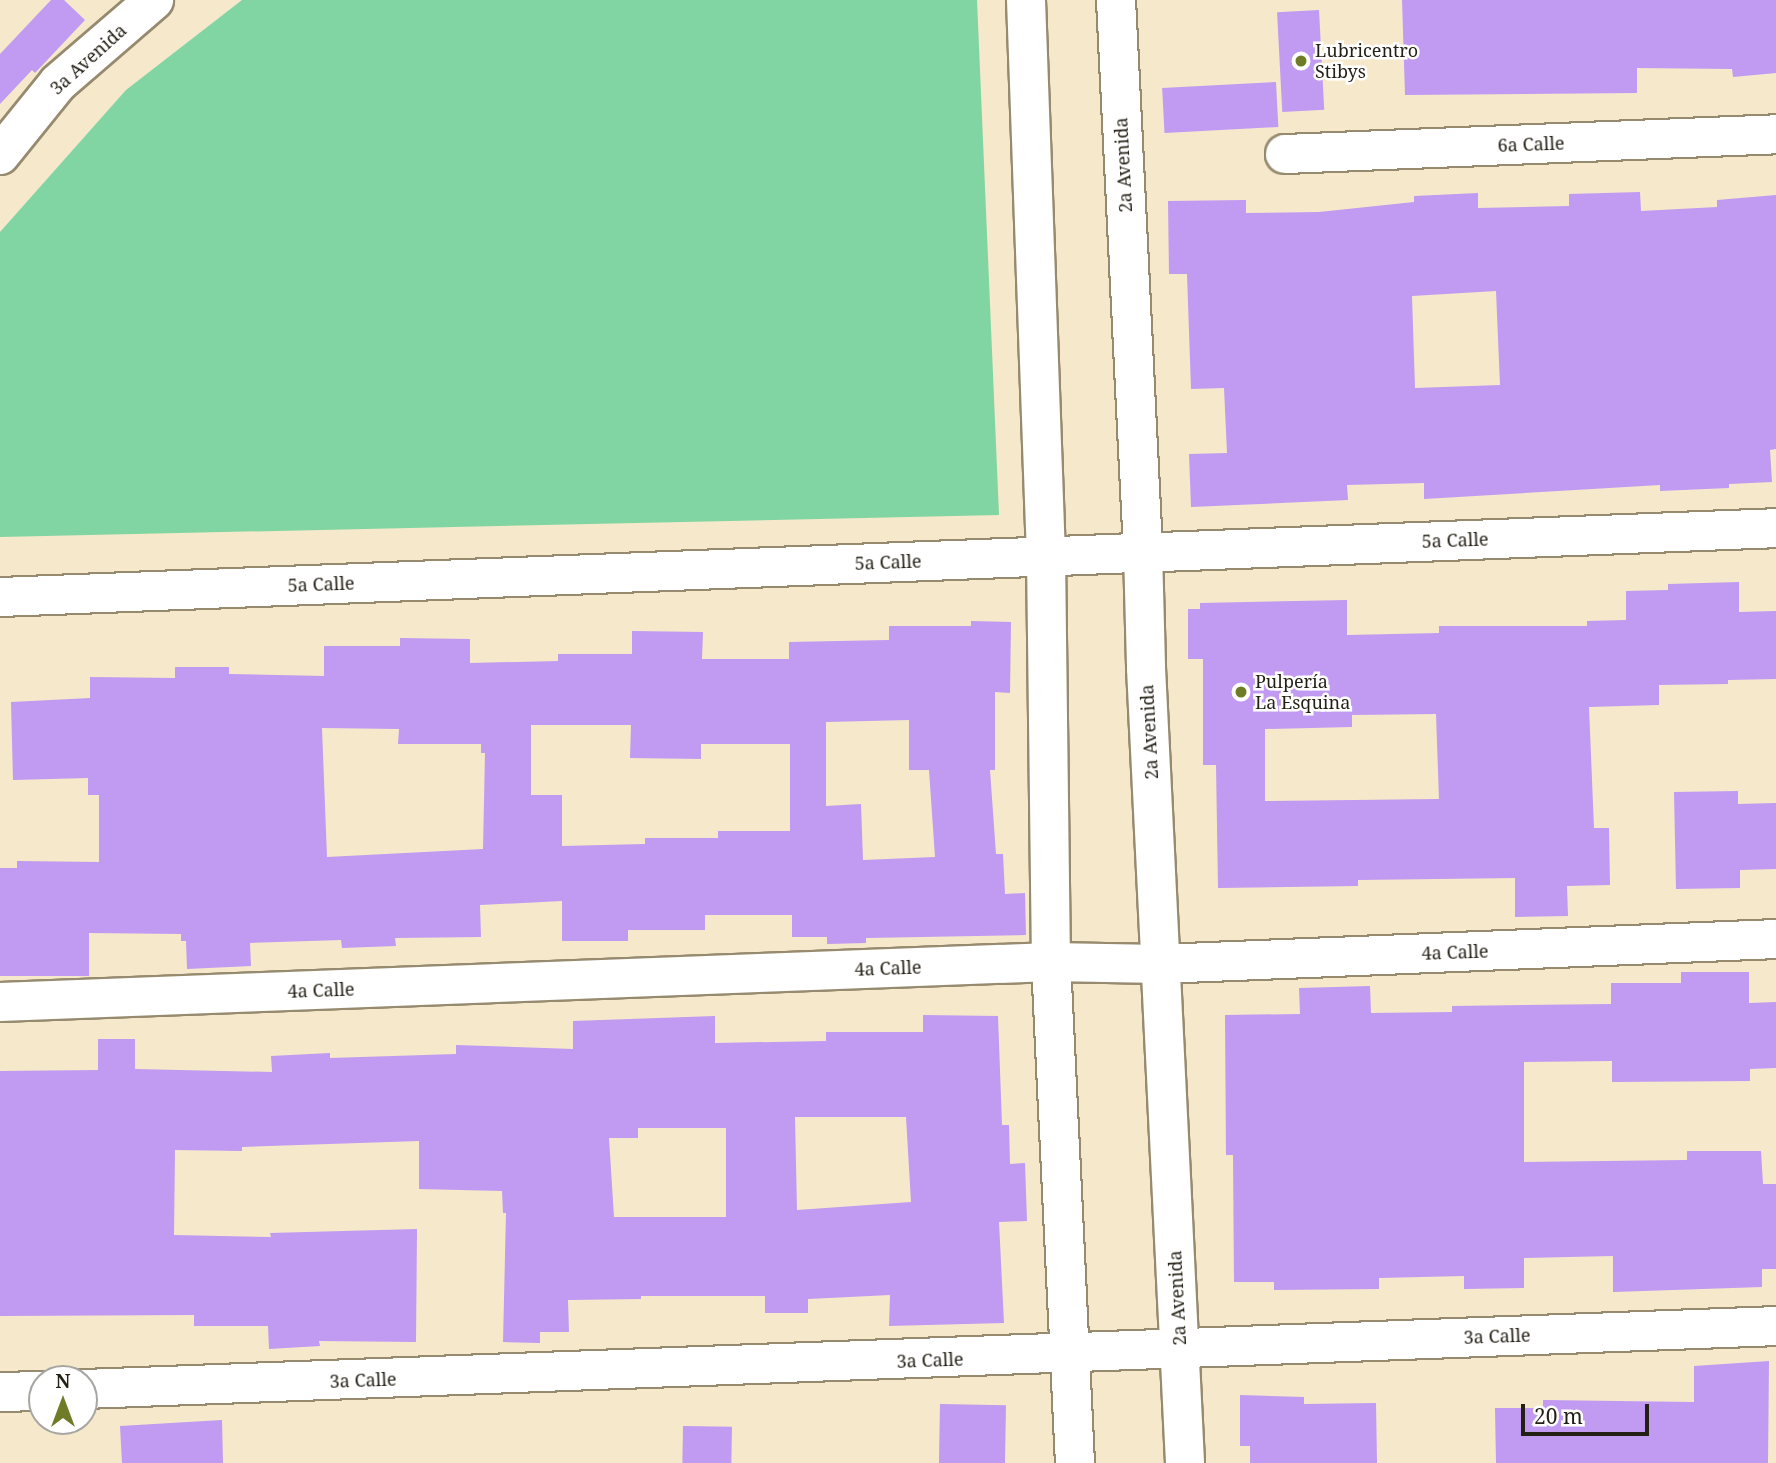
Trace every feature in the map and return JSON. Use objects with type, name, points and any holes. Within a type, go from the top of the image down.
[{"type":"street","name":"3a Avenida","points":[[0,155],[58,83],[154,0]]},
{"type":"street","points":[[1026,0],[1046,555],[1051,962],[1075,1463]]},
{"type":"street","name":"2a Avenida","points":[[1116,0],[1185,1463]]},
{"type":"street","name":"6a Calle","points":[[1285,154],[1776,134]]},
{"type":"street","name":"5a Calle","points":[[0,597],[1776,528]]},
{"type":"street","name":"4a Calle","points":[[0,1002],[1051,962],[1160,964],[1776,939]]},
{"type":"street","name":"3a Calle","points":[[98,1390],[1069,1355],[1180,1348],[1776,1326]]},
{"type":"street","points":[[0,1392],[28,1391]]},
{"type":"green space","points":[[242,0],[977,0],[999,515],[0,537],[0,232],[126,90]]},
{"type":"building","points":[[51,0],[64,0],[85,20],[35,73],[32,70],[0,104],[0,54]]},
{"type":"building","points":[[1402,0],[1776,0],[1776,73],[1733,77],[1732,69],[1637,68],[1637,93],[1405,95]]},
{"type":"building","name":"Lubricentro Stibys","points":[[1319,10],[1324,110],[1282,112],[1277,12]]},
{"type":"building","points":[[1276,82],[1278,127],[1165,133],[1162,88]]},
{"type":"building","points":[[1640,192],[1641,211],[1717,207],[1717,200],[1776,195],[1776,449],[1770,450],[1772,482],[1729,484],[1729,488],[1660,491],[1660,485],[1424,499],[1424,483],[1347,485],[1348,500],[1191,507],[1189,454],[1227,453],[1224,388],[1191,389],[1187,274],[1169,274],[1168,201],[1246,200],[1246,213],[1319,212],[1414,202],[1414,196],[1478,193],[1478,208],[1569,206],[1569,194]],"holes":[[[1496,291],[1500,385],[1415,388],[1412,296]]]},
{"type":"building","points":[[1739,582],[1739,612],[1776,611],[1776,679],[1728,680],[1728,684],[1659,685],[1659,705],[1589,707],[1594,828],[1609,828],[1610,885],[1567,886],[1568,916],[1515,917],[1515,878],[1358,880],[1358,886],[1218,888],[1216,765],[1203,765],[1203,659],[1188,659],[1188,609],[1200,609],[1200,603],[1347,600],[1347,635],[1439,633],[1439,626],[1587,626],[1587,621],[1626,620],[1626,591],[1668,590],[1668,584]],"holes":[[[1436,714],[1439,799],[1265,801],[1265,729],[1352,727],[1352,715]]]},
{"type":"building","points":[[971,621],[1011,622],[1010,693],[995,692],[995,770],[990,770],[996,854],[1003,854],[1005,894],[1025,893],[1026,935],[866,938],[866,943],[827,944],[827,937],[792,937],[792,915],[705,915],[705,930],[628,930],[628,941],[562,941],[562,901],[480,905],[481,937],[395,938],[396,946],[342,948],[341,940],[250,943],[251,966],[187,969],[186,941],[181,941],[181,934],[89,933],[89,976],[0,976],[0,868],[17,868],[17,861],[99,862],[99,795],[88,795],[88,778],[13,780],[11,702],[90,698],[90,677],[175,678],[175,667],[229,667],[229,674],[324,676],[324,646],[400,646],[400,638],[470,639],[470,663],[558,661],[558,654],[632,654],[632,631],[703,632],[702,659],[789,659],[789,642],[889,640],[889,626],[971,626]],"holes":[[[909,720],[909,770],[929,770],[935,857],[863,860],[861,804],[826,806],[826,722]],[[531,725],[631,725],[630,758],[701,759],[701,744],[790,744],[790,831],[718,831],[718,838],[645,838],[645,844],[562,846],[562,795],[531,795]],[[322,728],[399,729],[398,744],[481,744],[481,753],[485,753],[483,849],[327,857]]]},
{"type":"building","points":[[1738,791],[1738,804],[1776,803],[1776,869],[1740,870],[1740,888],[1676,889],[1674,792]]},
{"type":"building","points":[[1681,972],[1749,972],[1749,1003],[1776,1002],[1776,1068],[1750,1069],[1750,1081],[1612,1082],[1612,1061],[1524,1062],[1524,1162],[1687,1160],[1687,1151],[1761,1151],[1763,1184],[1776,1184],[1776,1269],[1762,1269],[1762,1287],[1613,1292],[1613,1256],[1524,1258],[1524,1288],[1464,1289],[1464,1276],[1379,1278],[1379,1289],[1274,1290],[1274,1282],[1234,1282],[1233,1155],[1226,1155],[1225,1015],[1300,1014],[1299,988],[1370,986],[1371,1013],[1452,1012],[1452,1006],[1611,1004],[1611,983],[1681,983]]},
{"type":"building","points":[[923,1015],[998,1016],[1002,1125],[1009,1125],[1010,1164],[1025,1163],[1027,1221],[999,1222],[1004,1323],[889,1326],[890,1295],[808,1299],[808,1313],[765,1313],[765,1296],[641,1296],[641,1299],[568,1300],[569,1332],[540,1332],[540,1343],[503,1342],[506,1213],[503,1213],[502,1191],[419,1189],[419,1141],[242,1147],[242,1151],[175,1150],[174,1235],[271,1237],[270,1233],[417,1229],[416,1342],[319,1341],[320,1346],[269,1349],[268,1326],[194,1326],[194,1315],[0,1316],[0,1071],[98,1070],[98,1039],[135,1039],[135,1069],[272,1072],[271,1056],[330,1053],[330,1058],[456,1054],[456,1045],[573,1049],[573,1021],[715,1016],[715,1043],[826,1041],[826,1032],[923,1032]],"holes":[[[795,1117],[906,1117],[911,1202],[797,1210]],[[638,1128],[726,1128],[726,1217],[614,1217],[609,1138],[638,1138]]]},
{"type":"building","points":[[1769,1361],[1768,1463],[1496,1463],[1495,1408],[1543,1408],[1543,1400],[1694,1402],[1694,1366]]},
{"type":"building","points":[[1240,1395],[1304,1397],[1304,1404],[1376,1403],[1377,1463],[1250,1463],[1250,1446],[1240,1446]]},
{"type":"building","points":[[940,1404],[1006,1405],[1005,1463],[939,1463]]},
{"type":"building","points":[[222,1420],[223,1463],[122,1463],[120,1426]]},
{"type":"building","points":[[683,1426],[732,1427],[731,1463],[682,1463]]},
{"type":"place","name":"Lubricentro Stibys","points":[[1301,61]]},
{"type":"place","name":"Pulpería La Esquina","points":[[1241,692]]}]
